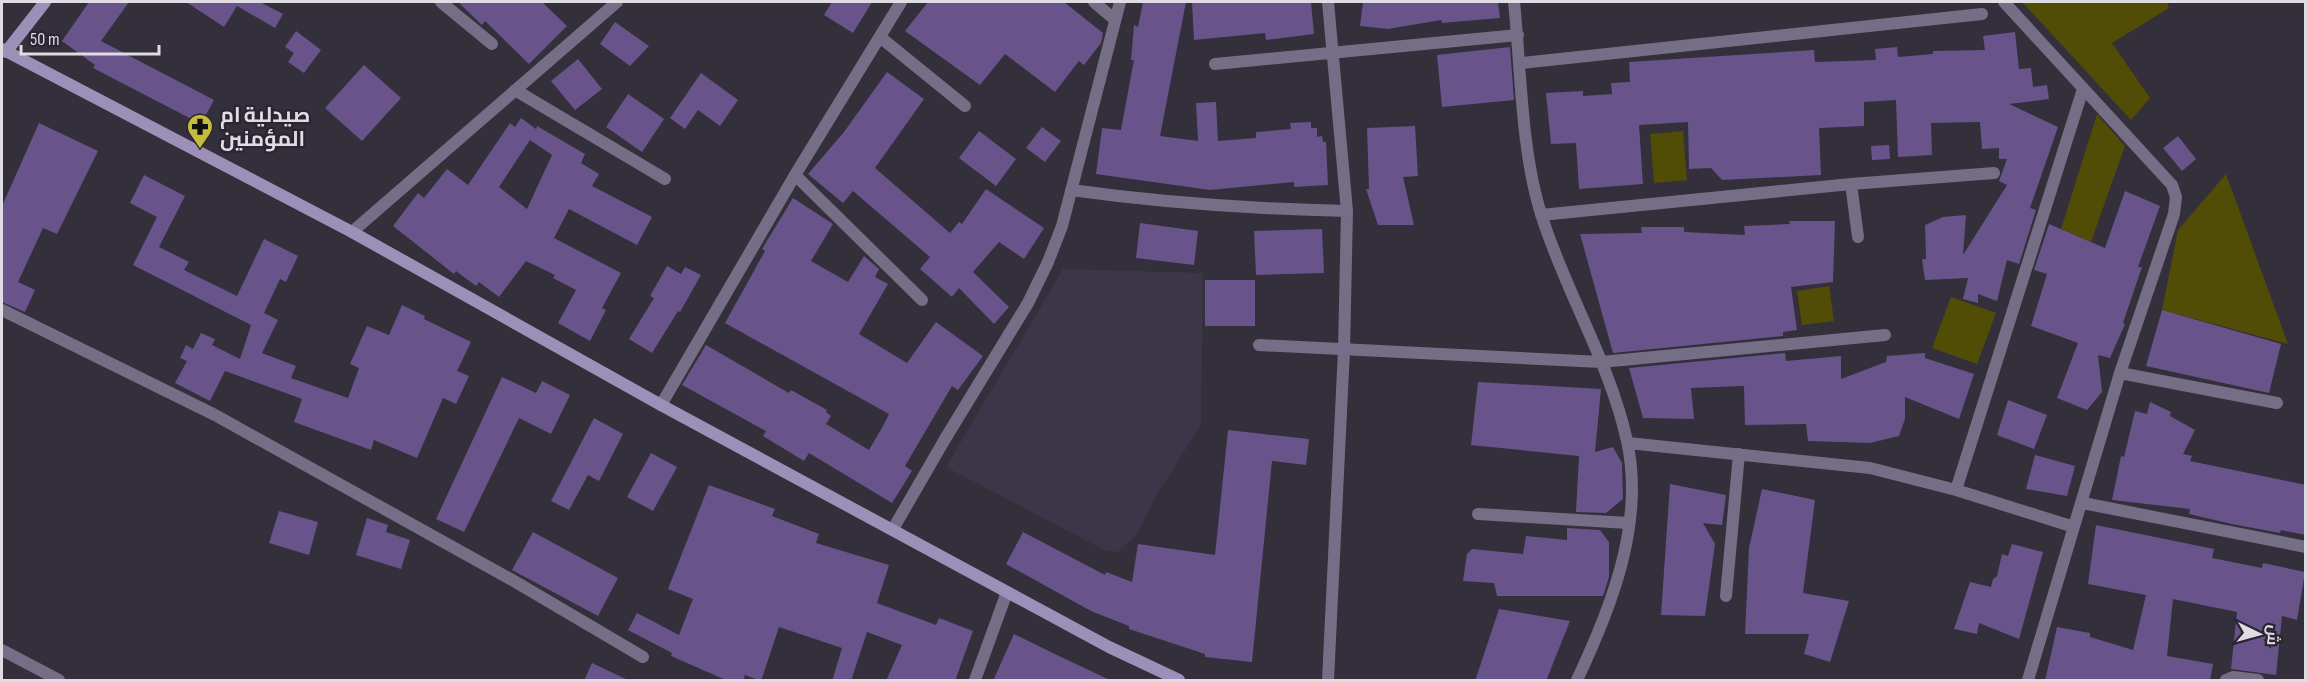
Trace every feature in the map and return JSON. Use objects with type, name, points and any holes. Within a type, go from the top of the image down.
[{"type":"street","points":[[45,2],[3,54],[352,232],[662,405],[1007,592],[1179,681]]},
{"type":"street","points":[[441,2],[492,44]]},
{"type":"street","points":[[352,232],[617,2]]},
{"type":"street","points":[[662,405],[795,175],[901,2]]},
{"type":"street","points":[[1094,2],[1114,19]]},
{"type":"street","points":[[893,529],[945,438],[1028,303],[1062,226],[1120,2]]},
{"type":"street","points":[[1328,2],[1347,211],[1344,350],[1328,681]]},
{"type":"street","points":[[1514,2],[1527,136],[1541,215],[1601,362],[1628,443],[1631,471],[1628,523],[1616,588],[1577,681]]},
{"type":"street","points":[[2004,2],[2172,185],[2176,197],[2174,214],[2120,373],[2028,681]]},
{"type":"street","points":[[1521,63],[1982,14]]},
{"type":"street","points":[[1215,64],[1518,34]]},
{"type":"street","points":[[880,37],[965,106]]},
{"type":"street","points":[[1956,490],[2084,89]]},
{"type":"street","points":[[515,90],[664,179]]},
{"type":"street","points":[[1541,215],[1851,184],[1994,173]]},
{"type":"street","points":[[795,175],[922,300]]},
{"type":"street","points":[[1851,184],[1858,237]]},
{"type":"street","points":[[1071,190],[1202,206],[1347,211]]},
{"type":"street","points":[[2,310],[215,415],[514,581],[642,657]]},
{"type":"street","points":[[1259,345],[1601,362],[1885,335]]},
{"type":"street","points":[[2120,373],[2277,403]]},
{"type":"street","points":[[1628,443],[1861,467],[1956,490],[2074,527]]},
{"type":"street","points":[[1726,596],[1739,454]]},
{"type":"street","points":[[2083,503],[2306,547]]},
{"type":"street","points":[[1478,514],[1628,523]]},
{"type":"street","points":[[975,681],[1007,592]]},
{"type":"street","points":[[2,650],[59,681]]},
{"type":"street","points":[[2226,681],[2233,677],[2258,681]]},
{"type":"shaded area","points":[[2022,2],[2167,2],[2169,8],[2112,43],[2150,98],[2131,120]]},
{"type":"shaded area","points":[[2097,114],[2125,146],[2091,242],[2061,229]]},
{"type":"shaded area","points":[[1683,131],[1687,180],[1654,183],[1650,134]]},
{"type":"shaded area","points":[[2226,174],[2288,344],[2162,310],[2178,230]]},
{"type":"shaded area","points":[[1063,269],[1203,273],[1201,425],[1156,496],[1136,536],[1117,552],[1106,551],[946,467]]},
{"type":"shaded area","points":[[1829,286],[1834,321],[1802,325],[1797,291]]},
{"type":"shaded area","points":[[1951,297],[1996,313],[1977,364],[1932,348]]},
{"type":"building","points":[[89,2],[129,2],[101,41],[214,100],[201,124],[93,68],[95,65],[62,41]]},
{"type":"building","points":[[186,2],[260,2],[283,14],[275,28],[237,6],[224,27]]},
{"type":"building","points":[[458,2],[542,2],[567,26],[529,64],[485,21],[482,25]]},
{"type":"building","points":[[832,2],[872,2],[853,33],[824,15]]},
{"type":"building","points":[[928,2],[1064,2],[1103,33],[1101,43],[1084,65],[1079,61],[1055,92],[1005,54],[980,85],[905,31]]},
{"type":"building","points":[[1143,2],[1186,2],[1160,136],[1198,141],[1196,103],[1216,102],[1218,141],[1256,138],[1256,132],[1291,129],[1290,123],[1311,122],[1311,128],[1317,128],[1317,137],[1322,136],[1323,142],[1326,142],[1328,185],[1294,187],[1294,182],[1210,190],[1096,174],[1102,128],[1121,130],[1134,60],[1131,60],[1134,25],[1138,27]]},
{"type":"building","points":[[1192,2],[1311,2],[1314,34],[1266,40],[1265,33],[1194,40]]},
{"type":"building","points":[[1363,2],[1498,2],[1500,18],[1442,23],[1441,20],[1388,29],[1360,26]]},
{"type":"building","points":[[615,22],[649,46],[630,66],[600,44]]},
{"type":"building","points":[[296,31],[321,50],[304,73],[288,62],[294,53],[285,47]]},
{"type":"building","points":[[2015,32],[2019,69],[2031,68],[2033,87],[2047,85],[2049,99],[2009,104],[2058,127],[2030,208],[2036,210],[2019,264],[2007,260],[1997,301],[1978,294],[1978,303],[1963,299],[1968,278],[1925,280],[1922,259],[1926,259],[1925,225],[1943,217],[1966,215],[1963,255],[2007,185],[1999,181],[2007,159],[1999,159],[1999,148],[1982,149],[1980,122],[1931,123],[1932,155],[1898,157],[1896,100],[1864,102],[1864,126],[1819,128],[1821,175],[1722,180],[1711,168],[1689,169],[1688,122],[1639,125],[1643,184],[1579,189],[1576,143],[1551,144],[1546,93],[1583,91],[1583,96],[1612,94],[1611,83],[1630,82],[1629,62],[1814,50],[1815,62],[1876,60],[1875,49],[1897,47],[1898,57],[1933,54],[1933,51],[1985,50],[1983,36]]},
{"type":"building","points":[[1510,47],[1514,100],[1442,107],[1437,55]]},
{"type":"building","points":[[578,59],[602,89],[575,110],[551,81]]},
{"type":"building","points":[[364,65],[401,98],[362,141],[325,108]]},
{"type":"building","points":[[887,72],[924,99],[875,168],[950,233],[959,222],[962,224],[986,189],[1044,228],[1024,259],[999,242],[973,272],[1009,307],[994,324],[959,288],[952,297],[920,269],[930,257],[853,191],[843,203],[808,174],[844,132]]},
{"type":"building","points":[[701,73],[738,100],[720,126],[698,110],[685,129],[670,118]]},
{"type":"building","points":[[628,94],[664,119],[642,152],[606,127]]},
{"type":"building","points":[[521,118],[536,129],[537,126],[585,154],[581,163],[599,174],[592,186],[652,217],[637,245],[569,209],[554,238],[621,273],[602,308],[606,310],[590,341],[558,323],[576,290],[553,278],[555,275],[526,261],[499,297],[479,282],[476,286],[456,271],[454,274],[393,226],[418,193],[424,198],[447,169],[468,185],[510,123],[515,127]],"holes":[[[530,140],[552,155],[527,209],[499,187]]]},
{"type":"building","points":[[39,123],[98,151],[57,234],[43,228],[18,282],[35,290],[25,312],[2,302],[2,206]]},
{"type":"building","points":[[1415,126],[1418,176],[1403,177],[1414,225],[1378,225],[1366,189],[1369,189],[1367,128]]},
{"type":"building","points":[[1042,127],[1061,141],[1045,162],[1026,148]]},
{"type":"building","points":[[979,131],[1016,159],[996,186],[959,158]]},
{"type":"building","points":[[2178,136],[2196,159],[2182,171],[2163,148]]},
{"type":"building","points":[[1889,145],[1890,159],[1872,160],[1871,146]]},
{"type":"building","points":[[144,175],[185,196],[159,247],[189,262],[184,270],[237,296],[264,239],[298,256],[286,282],[280,279],[264,313],[278,320],[262,353],[296,366],[291,378],[348,398],[359,368],[350,364],[367,326],[389,335],[402,305],[425,316],[424,319],[471,342],[457,371],[469,376],[456,404],[443,398],[417,458],[374,440],[371,450],[294,422],[302,399],[225,371],[210,401],[175,383],[187,361],[180,358],[186,345],[193,349],[201,333],[215,339],[212,345],[240,359],[251,325],[133,265],[157,217],[130,203]]},
{"type":"building","points":[[2125,191],[2160,206],[2138,267],[2142,267],[2123,323],[2125,324],[2110,358],[2098,355],[2102,392],[2087,410],[2057,398],[2078,343],[2031,326],[2047,274],[2034,270],[2049,224],[2105,248]]},
{"type":"building","points":[[793,198],[833,224],[811,261],[848,282],[864,256],[879,269],[875,277],[888,284],[859,334],[907,363],[936,322],[983,356],[958,390],[952,386],[905,466],[912,471],[892,503],[809,453],[804,461],[763,436],[766,431],[682,385],[706,345],[789,393],[791,390],[827,410],[826,412],[831,416],[826,424],[869,450],[889,414],[725,323],[765,251],[762,249]]},
{"type":"building","points":[[1789,221],[1835,221],[1833,282],[1791,287],[1797,330],[1783,332],[1783,336],[1613,353],[1580,234],[1642,233],[1641,227],[1684,227],[1684,232],[1745,235],[1744,226],[1790,224]]},
{"type":"building","points":[[1140,223],[1198,231],[1194,265],[1136,258]]},
{"type":"building","points":[[1322,229],[1324,273],[1256,275],[1254,231]]},
{"type":"building","points":[[667,266],[681,274],[685,267],[701,275],[680,312],[678,311],[652,353],[629,339],[654,298],[650,296]]},
{"type":"building","points":[[1205,280],[1255,280],[1255,326],[1205,326]]},
{"type":"building","points":[[2162,310],[2281,344],[2269,393],[2146,366]]},
{"type":"building","points":[[1785,353],[1786,361],[1841,356],[1841,379],[1886,362],[1887,356],[1925,353],[1925,358],[1974,374],[1959,419],[1905,397],[1905,419],[1899,436],[1870,443],[1808,441],[1806,424],[1745,425],[1744,386],[1691,388],[1694,419],[1643,418],[1629,368]]},
{"type":"building","points":[[502,377],[536,393],[542,381],[570,395],[551,434],[519,418],[464,532],[436,519]]},
{"type":"building","points":[[1478,382],[1601,389],[1595,452],[1613,447],[1622,463],[1623,499],[1606,513],[1576,512],[1579,456],[1471,445]]},
{"type":"building","points":[[2008,400],[2047,415],[2034,449],[1997,435]]},
{"type":"building","points":[[2150,402],[2171,412],[2170,416],[2195,430],[2183,454],[2192,456],[2190,461],[2306,485],[2306,535],[2281,530],[2280,533],[2232,524],[2189,514],[2190,509],[2112,500],[2121,456],[2124,457],[2135,411],[2147,414]]},
{"type":"building","points":[[594,418],[623,434],[599,481],[588,475],[569,510],[551,501]]},
{"type":"building","points":[[1228,430],[1309,439],[1306,465],[1272,461],[1252,662],[1205,657],[1205,654],[1129,629],[1129,626],[1091,611],[1006,564],[1023,532],[1105,575],[1106,572],[1132,582],[1138,544],[1215,555]]},
{"type":"building","points":[[651,453],[677,467],[653,511],[627,497]]},
{"type":"building","points":[[2035,455],[2075,466],[2067,496],[2026,489]]},
{"type":"building","points":[[1670,484],[1726,495],[1722,525],[1703,523],[1715,544],[1705,616],[1661,615]]},
{"type":"building","points":[[709,485],[775,509],[772,516],[819,534],[816,543],[889,565],[877,603],[936,625],[939,618],[973,631],[955,681],[886,681],[902,645],[867,632],[851,681],[832,681],[842,648],[779,627],[761,681],[745,675],[743,681],[728,681],[671,656],[672,653],[628,630],[637,613],[679,635],[693,599],[668,589]]},
{"type":"building","points":[[1762,489],[1815,500],[1803,593],[1849,601],[1830,662],[1804,654],[1809,634],[1745,634],[1749,548]]},
{"type":"building","points":[[279,511],[318,522],[309,555],[269,543]]},
{"type":"building","points":[[367,518],[388,525],[386,532],[410,540],[401,569],[356,555]]},
{"type":"building","points":[[2096,525],[2214,549],[2212,558],[2262,568],[2263,563],[2305,572],[2297,620],[2282,616],[2276,675],[2231,669],[2237,612],[2173,599],[2167,656],[2213,664],[2210,681],[2045,681],[2057,627],[2090,633],[2090,637],[2133,650],[2146,595],[2088,584]]},
{"type":"building","points":[[1567,528],[1600,530],[1609,542],[1609,577],[1603,596],[1497,596],[1494,583],[1463,581],[1467,554],[1472,549],[1523,554],[1526,536],[1567,540]]},
{"type":"building","points":[[533,532],[618,578],[598,616],[512,570]]},
{"type":"building","points":[[2012,544],[2043,552],[2019,639],[1979,623],[1977,634],[1954,629],[1970,582],[1991,587],[1993,579],[1997,576],[2002,554],[2008,556]]},
{"type":"building","points":[[1499,609],[1570,621],[1546,681],[1475,681]]},
{"type":"building","points":[[1014,634],[1059,656],[1112,681],[993,681]]},
{"type":"building","points":[[592,663],[630,681],[584,681]]},
{"type":"place","name":"صيدلية ام المؤمنين","points":[[200,150]]}]
